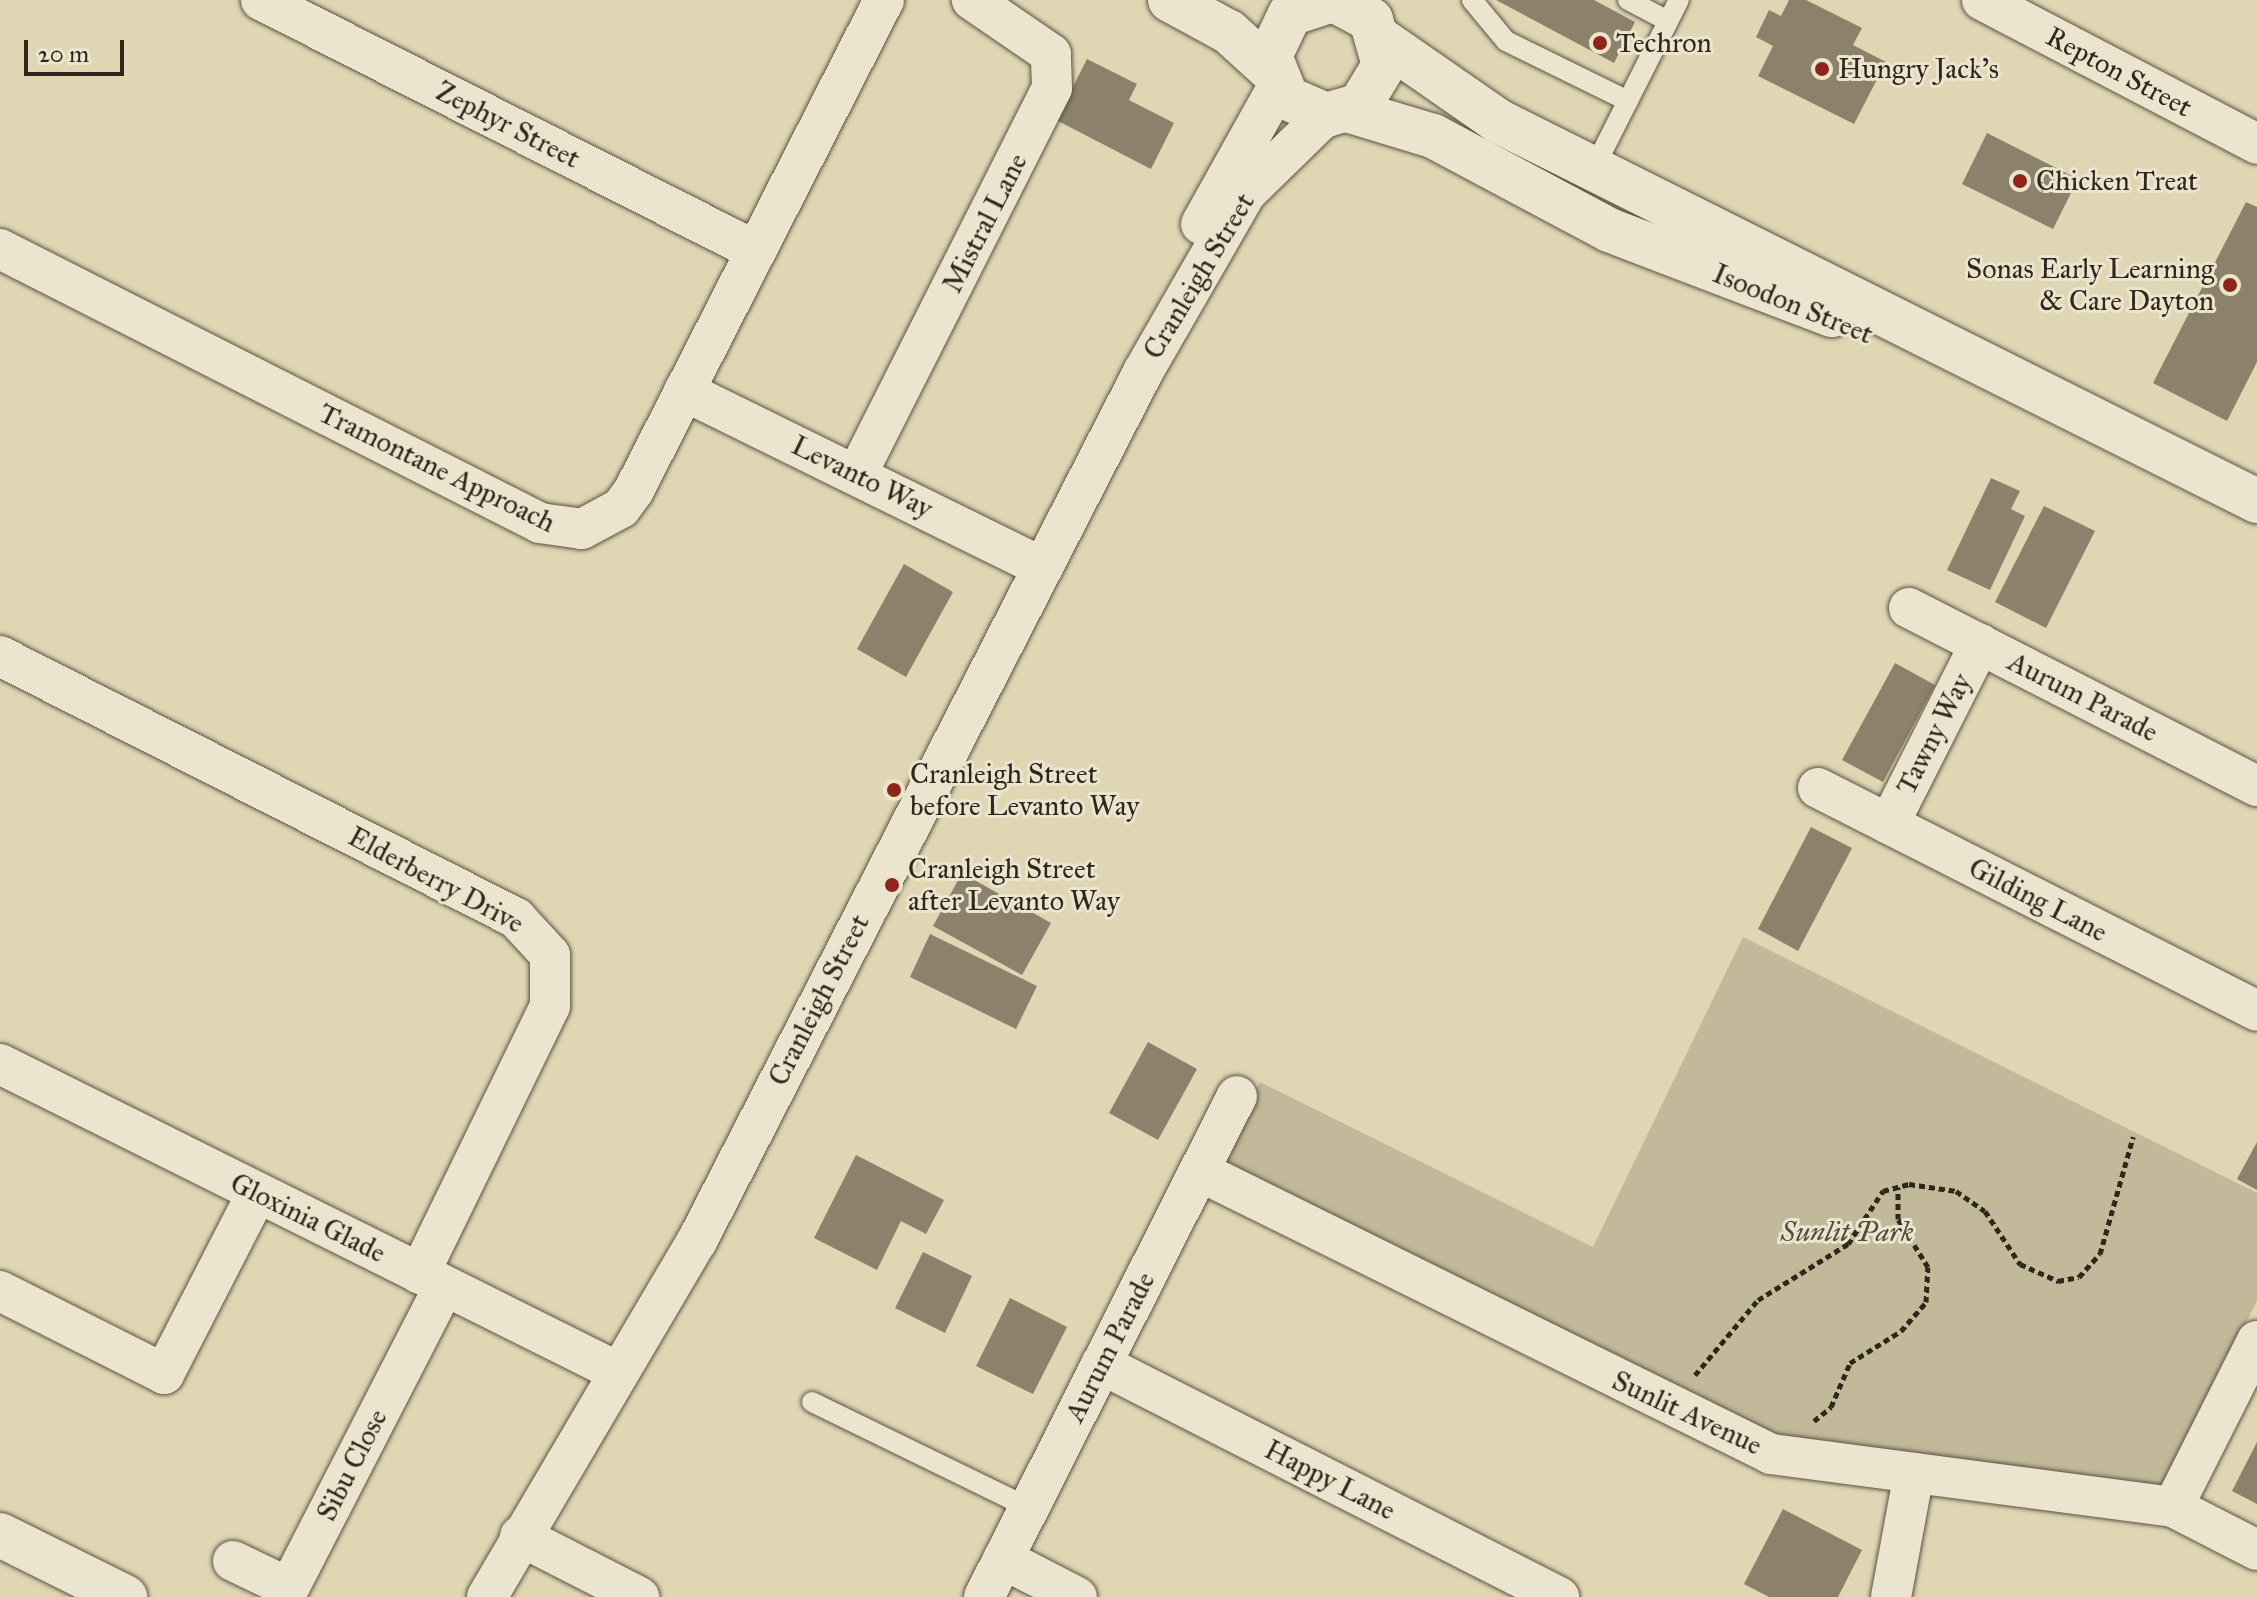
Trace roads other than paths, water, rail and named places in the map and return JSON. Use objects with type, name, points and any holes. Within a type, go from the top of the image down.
[{"type":"street","name":"Zephyr Street","points":[[261,0],[754,250]]},
{"type":"street","name":"Tramontane Approach","points":[[0,249],[562,530],[604,521],[621,508],[684,391],[884,0]]},
{"type":"street","name":"Mistral Lane","points":[[857,474],[1052,88],[1051,54],[972,0]]},
{"type":"street","name":"Isoodon Street","points":[[1170,0],[1229,32],[1299,108],[1338,113],[1433,136],[1609,230],[1860,325],[2001,406],[2248,496]]},
{"type":"street","name":"Repton Street","points":[[1982,0],[2257,144]]},
{"type":"street","name":"Isoodon Street","points":[[1275,79],[1273,40],[1316,1],[1363,11],[1498,121],[2248,496]]},
{"type":"street","points":[[1338,113],[1377,88],[1381,24]]},
{"type":"street","name":"Cranleigh Street","points":[[1143,372],[1165,295],[1275,79]]},
{"type":"street","name":"Cranleigh Street","points":[[486,1589],[697,1241],[1039,566],[1143,372],[1246,193],[1338,113]]},
{"type":"street","name":"Levanto Way","points":[[684,391],[1039,566]]},
{"type":"street","name":"Aurum Parade","points":[[1909,608],[2257,786]]},
{"type":"street","name":"Tawny Way","points":[[1889,824],[1980,644]]},
{"type":"street","name":"Elderberry Drive","points":[[0,656],[516,918],[550,955],[550,1006],[431,1280]]},
{"type":"street","name":"Gilding Lane","points":[[1818,788],[2257,1011]]},
{"type":"street","name":"Gloxinia Glade","points":[[0,1064],[616,1371]]},
{"type":"street","name":"Aurum Parade","points":[[984,1597],[1237,1096]]},
{"type":"street","name":"Sunlit Avenue","points":[[1199,1171],[1737,1441],[1771,1454],[2173,1507],[2257,1550]]},
{"type":"street","points":[[0,1291],[164,1374],[257,1193]]},
{"type":"street","name":"Sibu Close","points":[[233,1561],[289,1588],[431,1280]]},
{"type":"street","points":[[2173,1507],[2257,1341]]},
{"type":"street","name":"Happy Lane","points":[[1101,1364],[1559,1597]]},
{"type":"street","points":[[1891,1597],[1914,1473]]},
{"type":"street","points":[[0,1535],[125,1597]]},
{"type":"street","points":[[520,1536],[639,1597]]},
{"type":"street","points":[[1003,1559],[1077,1597]]},
{"type":"street","points":[[0,1565],[61,1597]]},
{"type":"lane","points":[[1472,0],[1506,41],[1628,101]]},
{"type":"lane","points":[[1628,0],[1668,21]]},
{"type":"lane","points":[[1594,168],[1679,0]]},
{"type":"lane","points":[[812,1402],[1029,1508]]},
{"type":"place","name":"Techron","points":[[1600,43]]},
{"type":"place","name":"Hungry Jack's","points":[[1822,69]]},
{"type":"place","name":"Chicken Treat","points":[[2020,181]]},
{"type":"place","name":"Sonas Early Learning & Care Dayton","points":[[2230,285]]},
{"type":"place","name":"Cranleigh Street before Levanto Way","points":[[894,790]]},
{"type":"place","name":"Cranleigh Street after Levanto Way","points":[[892,885]]},
{"type":"park label","name":"Sunlit Park","points":[[1847,1232]]}]
